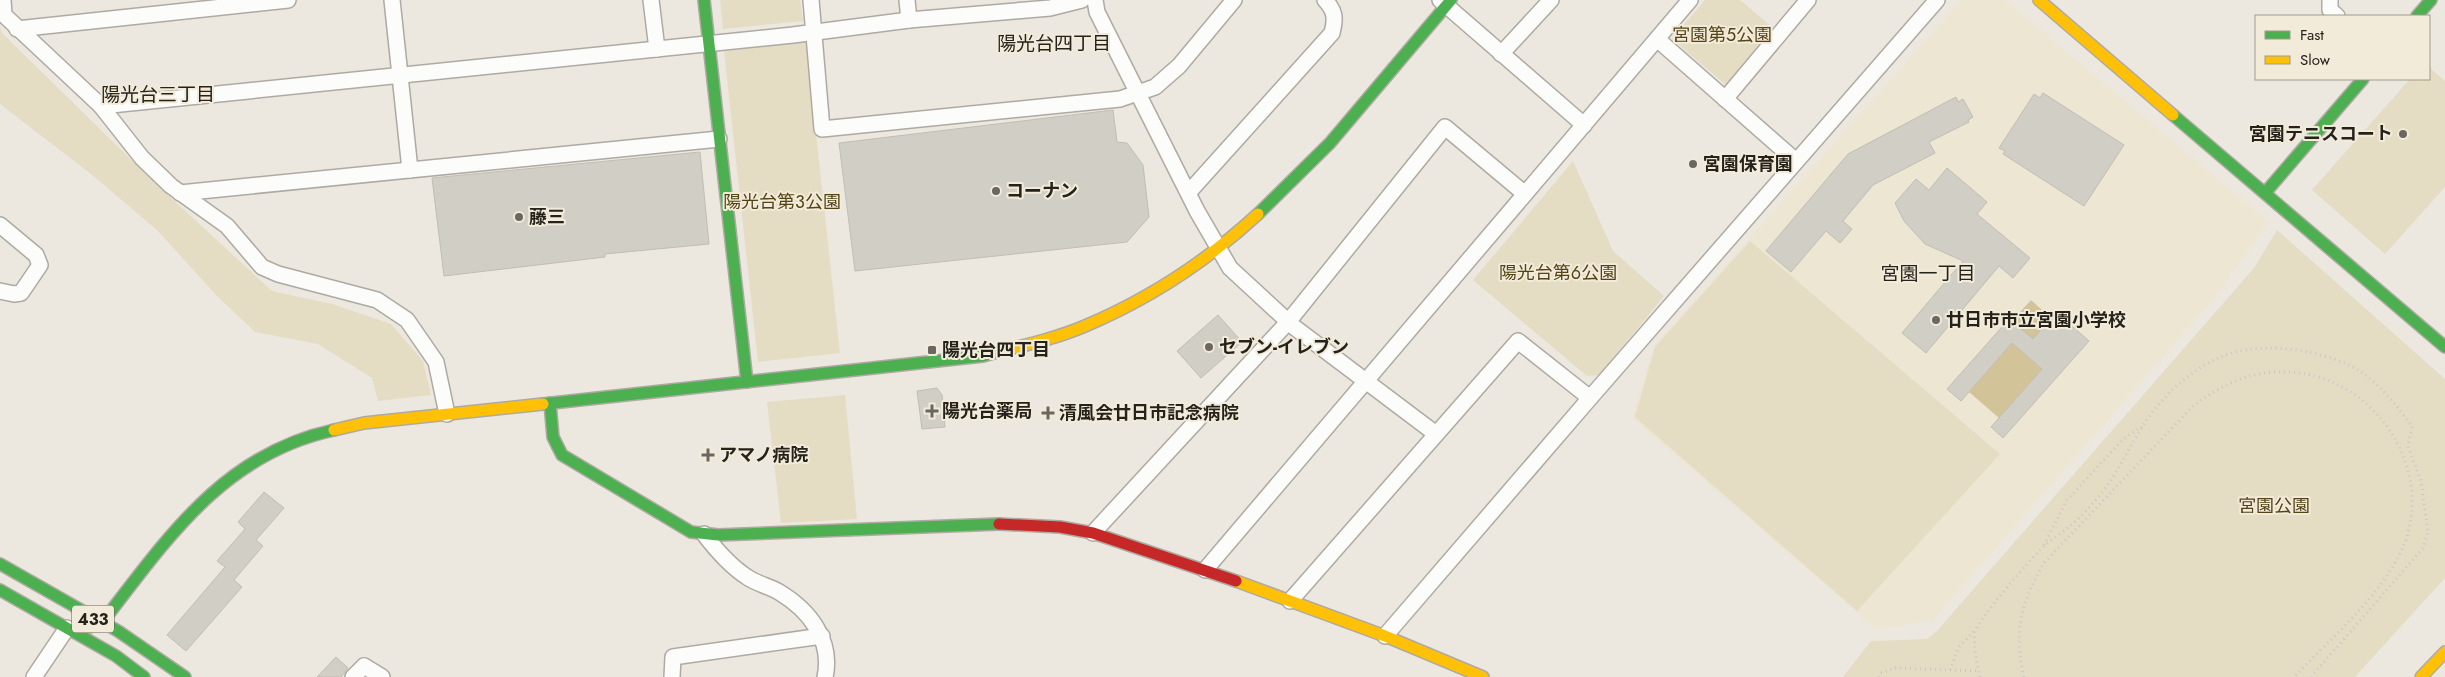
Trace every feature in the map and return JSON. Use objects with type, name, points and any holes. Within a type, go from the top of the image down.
[{"type":"main road","points":[[704,0],[747,382]]},
{"type":"main road","points":[[2039,0],[2445,348]]},
{"type":"main road","points":[[2418,15],[2431,0]]},
{"type":"main road","points":[[67,628],[85,628],[100,622],[194,508],[217,485],[250,462],[293,440],[340,426],[984,356],[1085,326],[1148,296],[1219,250],[1286,191],[1446,2]]},
{"type":"main road","points":[[2265,193],[2362,80]]},
{"type":"main road","points":[[550,403],[554,441],[556,448],[562,455],[691,532],[704,534],[1000,524],[1060,527],[1093,533],[1127,542],[1385,636],[1483,677]]},
{"type":"main road","name":"433","points":[[0,564],[100,622],[168,664],[185,677]]},
{"type":"main road","name":"433","points":[[0,590],[116,656],[144,677]]},
{"type":"main road","points":[[115,606],[111,616],[113,627],[120,635]]},
{"type":"main road","points":[[2422,677],[2445,652]]},
{"type":"street","points":[[3,0],[4,15],[101,106],[142,158],[180,193],[227,226],[262,267],[278,274],[377,300],[400,315],[418,334],[436,362],[447,414]]},
{"type":"street","points":[[17,29],[288,0]]},
{"type":"street","points":[[392,0],[410,170]]},
{"type":"street","points":[[651,0],[657,49]]},
{"type":"street","points":[[811,0],[822,129],[1120,99],[1155,87],[1179,66],[1234,0]]},
{"type":"street","points":[[907,0],[909,20]]},
{"type":"street","points":[[101,106],[814,32],[1002,6],[1050,8],[1082,0]]},
{"type":"street","points":[[1095,0],[1097,12],[1230,268],[1288,322],[1436,434]]},
{"type":"street","points":[[1189,192],[1332,33],[1335,22],[1334,10],[1325,0]]},
{"type":"street","points":[[1501,54],[1551,0]]},
{"type":"street","points":[[1205,570],[1690,0]]},
{"type":"street","points":[[1725,99],[1808,0]]},
{"type":"street","points":[[2330,0],[2330,10],[2336,15]]},
{"type":"street","points":[[1446,2],[1501,54],[1584,125]]},
{"type":"street","points":[[1385,636],[1796,161],[1928,3]]},
{"type":"street","points":[[1657,38],[1796,161]]},
{"type":"street","points":[[1093,533],[1288,322],[1446,128],[1525,194]]},
{"type":"street","points":[[180,193],[719,139]]},
{"type":"street","points":[[0,225],[36,255],[40,265],[21,292],[14,294],[0,291]]},
{"type":"street","points":[[1290,601],[1518,341],[1590,398]]},
{"type":"street","points":[[704,534],[726,561],[749,579],[777,591],[803,608],[822,636],[827,669],[825,677]]},
{"type":"street","points":[[34,677],[67,628]]},
{"type":"street","points":[[672,677],[673,657],[822,636]]},
{"type":"street","points":[[354,677],[364,666],[382,677]]},
{"type":"path","points":[[2043,546],[2071,526],[2095,501],[2119,470],[2143,426],[2158,405],[2174,388],[2218,358],[2245,350],[2276,349],[2314,354],[2349,365],[2374,383],[2398,407],[2412,427],[2408,446],[2421,481],[2428,532],[2423,548],[2311,677]]},
{"type":"path","points":[[2024,677],[2020,660],[2018,635],[2022,610],[2031,586],[2044,563],[2193,406],[2214,391],[2236,380],[2261,374],[2287,372],[2312,376],[2337,384],[2359,397],[2378,414],[2393,434],[2404,457],[2410,482],[2412,507],[2409,532],[2400,557],[2387,579],[2294,677]]},
{"type":"path","points":[[1950,670],[1958,647],[1975,630],[2043,546],[2067,500],[2123,439],[2143,426]]},
{"type":"path","points":[[1975,630],[1975,650],[1980,677]]},
{"type":"path","points":[[1879,677],[1880,673],[1896,668],[1978,671]]},
{"type":"shaded area","name":"廿日市市立宮園小学校","points":[[1961,0],[2005,0],[2269,222],[2217,295],[1933,620],[1876,629],[1632,418],[1654,346]]},
{"type":"shaded area","points":[[2031,300],[2051,318],[2033,339],[2012,321]]},
{"type":"shaded area","points":[[2012,343],[2042,369],[1999,418],[1969,392]]},
{"type":"green space","points":[[720,0],[800,0],[803,21],[723,29]]},
{"type":"green space","name":"宮園第5公園","points":[[1705,0],[1740,0],[1773,28],[1726,85],[1672,39]]},
{"type":"green space","points":[[0,27],[2,33],[156,184],[272,291],[332,304],[391,324],[423,361],[431,395],[378,401],[372,378],[318,344],[255,332],[217,296],[157,230],[91,174],[0,104]]},
{"type":"green space","name":"陽光台第3公園","points":[[806,42],[840,353],[758,362],[724,51]]},
{"type":"green space","name":"宮園テニスコート","points":[[2430,68],[2445,81],[2445,187],[2385,254],[2312,190],[2409,80],[2430,80]]},
{"type":"green space","name":"陽光台第6公園","points":[[1573,161],[1613,251],[1664,296],[1599,375],[1587,376],[1473,280]]},
{"type":"green space","name":"宮園公園","points":[[2277,230],[2445,379],[2445,578],[2355,677],[1843,677],[1871,641],[1927,639],[1936,632],[2254,268]]},
{"type":"green space","points":[[1750,241],[2000,454],[1857,611],[1635,417],[1655,347]]},
{"type":"green space","points":[[845,395],[857,519],[781,523],[767,402]]},
{"type":"building","points":[[2043,93],[2124,145],[2084,206],[2003,154],[2005,151],[1999,148],[2034,94],[2040,98]]},
{"type":"building","points":[[1956,97],[1958,102],[1963,99],[1973,117],[1968,120],[1969,122],[1929,142],[1935,153],[1873,185],[1843,221],[1852,229],[1840,243],[1826,231],[1791,272],[1766,251],[1848,154]]},
{"type":"building","name":"コーナン","points":[[1113,110],[1117,142],[1127,143],[1143,165],[1149,217],[1127,242],[855,271],[839,143]]},
{"type":"building","name":"藤三","points":[[700,152],[709,244],[605,254],[605,257],[444,276],[432,178]]},
{"type":"building","points":[[1947,168],[1987,202],[1977,214],[2030,258],[2013,278],[1999,266],[1926,353],[1902,333],[1963,261],[1925,244],[1904,221],[1895,203],[1916,179],[1929,190]]},
{"type":"building","points":[[2056,312],[2089,341],[2003,438],[1991,427],[2042,369],[2012,343],[1961,401],[1947,389],[2009,319],[2033,339]]},
{"type":"building","name":"セブン-イレブン","points":[[1218,315],[1242,342],[1201,378],[1177,351]]},
{"type":"building","name":"陽光台薬局","points":[[937,388],[942,395],[945,427],[922,429],[917,391]]},
{"type":"building","points":[[264,492],[284,508],[256,540],[263,546],[234,580],[242,587],[186,651],[167,635],[225,567],[217,561],[245,529],[238,522]]},
{"type":"building","points":[[336,657],[348,668],[341,677],[317,677]]},
{"type":"traffic: fast","points":[[704,0],[747,382]]},
{"type":"traffic: fast","points":[[1258,214],[1330,143],[1451,0]]},
{"type":"traffic: fast","points":[[2418,15],[2431,0]]},
{"type":"traffic: fast","points":[[2265,193],[2362,80]]},
{"type":"traffic: fast","points":[[2173,115],[2445,347]]},
{"type":"traffic: fast","points":[[543,404],[983,356],[997,352]]},
{"type":"traffic: fast","points":[[550,403],[553,437],[562,455],[691,532],[718,535],[999,524]]},
{"type":"traffic: fast","points":[[87,628],[98,624],[108,615],[179,526],[204,500],[232,477],[262,457],[296,441],[334,430]]},
{"type":"traffic: fast","points":[[0,564],[118,631],[185,677]]},
{"type":"traffic: fast","points":[[0,590],[116,656],[144,677]]},
{"type":"traffic: slow","points":[[2039,0],[2173,115]]},
{"type":"traffic: slow","points":[[997,352],[1041,341],[1074,330],[1132,304],[1198,263],[1258,214]]},
{"type":"traffic: slow","points":[[334,430],[364,423],[543,404]]},
{"type":"traffic: slow","points":[[1236,581],[1385,636],[1483,677]]},
{"type":"traffic: slow","points":[[2421,677],[2445,652]]},
{"type":"traffic: jam","points":[[999,524],[1060,527],[1093,533],[1236,581]]},
{"type":"place","name":"宮園テニスコート","points":[[2403,134]]},
{"type":"place","name":"宮園保育園","points":[[1693,164]]},
{"type":"place","name":"コーナン","points":[[996,191]]},
{"type":"place","name":"藤三","points":[[519,217]]},
{"type":"place","name":"廿日市市立宮園小学校","points":[[1936,320]]},
{"type":"place","name":"セブン-イレブン","points":[[1209,347]]},
{"type":"place","name":"陽光台四丁目","points":[[932,350]]},
{"type":"place","name":"陽光台薬局","points":[[932,411]]},
{"type":"place","name":"清風会廿日市記念病院","points":[[1048,413]]},
{"type":"place","name":"アマノ病院","points":[[708,455]]},
{"type":"district","name":"陽光台四丁目","points":[[1054,43]]},
{"type":"district","name":"陽光台三丁目","points":[[158,94]]},
{"type":"district","name":"宮園一丁目","points":[[1928,273]]}]
